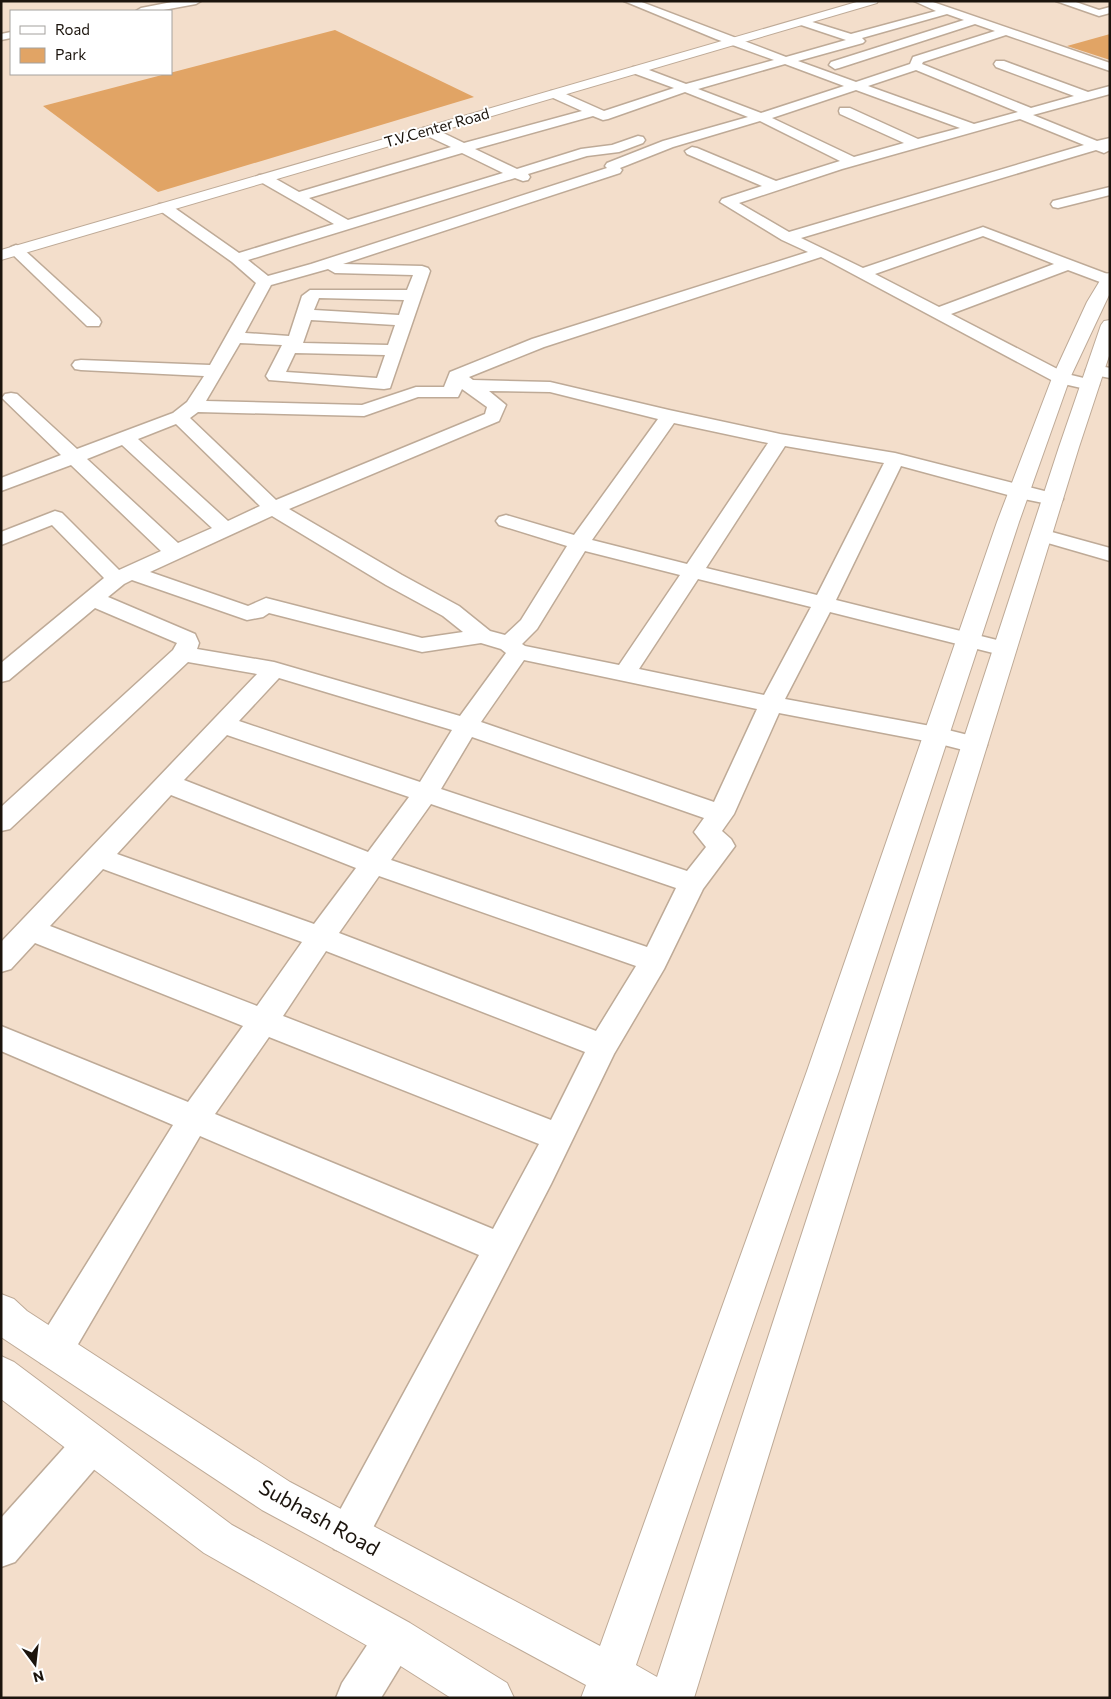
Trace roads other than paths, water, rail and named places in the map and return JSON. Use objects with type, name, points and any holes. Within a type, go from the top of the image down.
[{"type":"street","points":[[146,10],[196,1]]},
{"type":"street","points":[[629,1],[727,40],[974,128]]},
{"type":"street","name":"T.V.Center Road","points":[[6,250],[164,207],[637,70],[847,1]]},
{"type":"street","name":"T.V.Center Road","points":[[6,250],[727,40],[802,22],[873,1]]},
{"type":"street","points":[[919,1],[1110,66]]},
{"type":"street","points":[[1061,1],[1099,13],[1110,10]]},
{"type":"street","points":[[298,198],[498,138],[599,114],[947,11]]},
{"type":"street","points":[[815,72],[976,20]]},
{"type":"street","points":[[802,22],[911,59],[1026,113],[1106,147]]},
{"type":"street","points":[[187,411],[216,371],[265,282],[317,267],[615,170],[612,166],[668,144],[761,117],[856,86],[911,59],[1006,31]]},
{"type":"street","points":[[1000,64],[1086,96]]},
{"type":"street","points":[[637,70],[761,117],[853,162]]},
{"type":"street","points":[[1098,376],[1061,378],[863,273],[787,237],[727,202],[853,162],[1110,90]]},
{"type":"street","points":[[555,94],[619,122]]},
{"type":"street","points":[[845,112],[916,144]]},
{"type":"street","points":[[559,122],[575,130]]},
{"type":"street","points":[[634,129],[668,144]]},
{"type":"street","points":[[428,131],[550,192]]},
{"type":"street","points":[[237,259],[548,163],[586,152],[614,149],[650,136]]},
{"type":"street","points":[[590,137],[614,149]]},
{"type":"street","points":[[498,138],[514,146]]},
{"type":"street","points":[[787,237],[1106,147]]},
{"type":"street","points":[[692,151],[777,187]]},
{"type":"street","points":[[532,155],[548,163]]},
{"type":"street","points":[[428,159],[445,167]]},
{"type":"street","points":[[376,174],[392,183]]},
{"type":"street","points":[[462,176],[479,184]]},
{"type":"street","points":[[264,178],[346,225]]},
{"type":"street","points":[[340,185],[356,194]]},
{"type":"street","points":[[408,192],[424,202]]},
{"type":"street","points":[[1058,204],[1107,194]]},
{"type":"street","points":[[372,203],[388,213]]},
{"type":"street","points":[[164,207],[237,259],[265,282]]},
{"type":"street","points":[[607,1687],[826,1062],[1019,492],[1061,378],[1096,302],[1109,279],[983,230],[863,273]]},
{"type":"street","points":[[6,250],[94,322]]},
{"type":"street","points":[[1,462],[10,481],[125,438],[187,411],[364,411],[416,392],[452,393],[462,380],[538,343],[822,252]]},
{"type":"street","points":[[938,313],[1069,264]]},
{"type":"street","points":[[317,267],[422,271],[414,295],[393,350],[384,384],[274,376],[293,344],[305,315],[310,296],[316,293],[414,295]]},
{"type":"street","points":[[305,315],[404,320]]},
{"type":"street","points":[[672,1698],[1041,535],[1098,376],[1110,325]]},
{"type":"street","points":[[233,338],[393,350]]},
{"type":"street","points":[[81,365],[216,371]]},
{"type":"street","points":[[462,380],[550,387],[669,416],[780,440],[895,459],[1019,492],[1053,499]]},
{"type":"street","points":[[1,675],[123,576],[152,561],[176,553],[273,508],[493,417],[497,405],[462,380]]},
{"type":"street","points":[[11,398],[176,553]]},
{"type":"street","points":[[187,411],[273,508],[394,580],[451,610],[482,636],[513,648],[624,675],[936,735],[975,745]]},
{"type":"street","points":[[54,1350],[194,1119],[263,1022],[320,937],[425,794],[579,543],[669,416]]},
{"type":"street","points":[[125,438],[226,530]]},
{"type":"street","points":[[624,675],[780,440]]},
{"type":"street","points":[[348,1535],[558,1137],[603,1046],[654,961],[692,883],[722,846],[707,832],[721,814],[771,704],[823,605],[895,459]]},
{"type":"street","points":[[1,539],[55,517],[123,576],[247,613],[255,612],[266,605],[422,645],[482,636]]},
{"type":"street","points":[[506,520],[579,543],[1005,649]]},
{"type":"street","points":[[1041,535],[1110,555]]},
{"type":"street","points":[[1,822],[183,654],[188,643],[186,640],[94,599]]},
{"type":"street","points":[[183,654],[274,669],[466,726],[721,814]]},
{"type":"street","points":[[1,961],[274,669]]},
{"type":"street","points":[[221,724],[692,883]]},
{"type":"street","points":[[166,783],[372,864],[654,961]]},
{"type":"street","points":[[98,857],[320,937],[603,1046]]},
{"type":"street","points":[[30,930],[558,1137]]},
{"type":"street","points":[[1,1038],[500,1248]]},
{"type":"street","name":"Subhash Road","points":[[1,1312],[14,1324],[276,1496],[348,1535],[607,1687],[653,1698]]},
{"type":"street","points":[[1,1375],[218,1539],[395,1638],[492,1698]]},
{"type":"street","points":[[1,1548],[92,1444]]},
{"type":"street","points":[[357,1698],[395,1638]]}]
